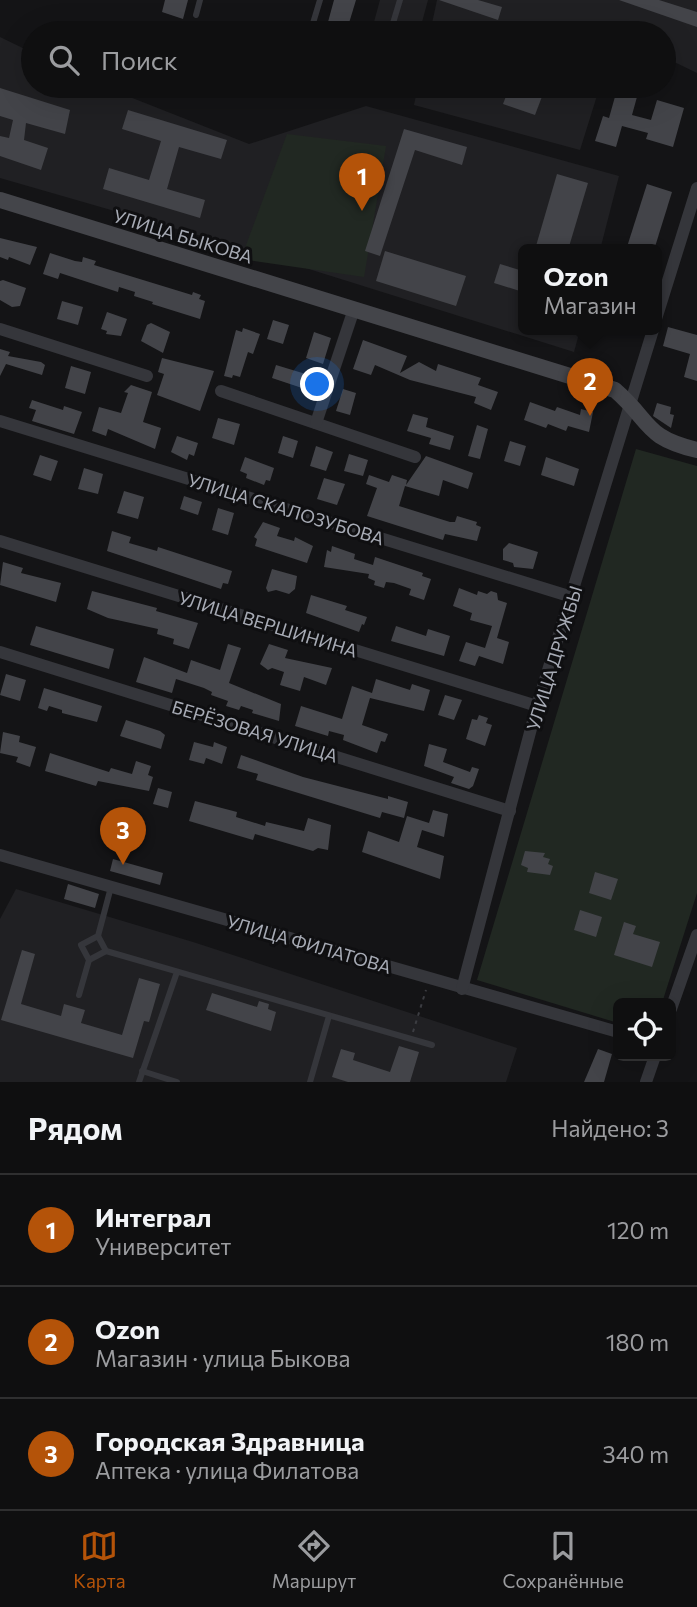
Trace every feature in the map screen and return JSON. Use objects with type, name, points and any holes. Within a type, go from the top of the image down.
[{"type":"street","points":[[662,300],[697,190]]},
{"type":"street","name":"УЛИЦА БЫКОВА","points":[[0,200],[615,390],[631,404],[654,433],[667,443],[697,450]]},
{"type":"street","points":[[316,423],[354,309]]},
{"type":"street","points":[[0,329],[147,376]]},
{"type":"street","name":"УЛИЦА ДРУЖБЫ","points":[[462,989],[537,706],[652,335]]},
{"type":"street","points":[[221,391],[415,457]]},
{"type":"street","name":"УЛИЦА СКАЛОЗУБОВА","points":[[0,421],[572,597]]},
{"type":"street","name":"УЛИЦА ВЕРШИНИНА","points":[[0,541],[537,706]]},
{"type":"street","name":"БЕРЁЗОВАЯ УЛИЦА","points":[[0,652],[510,811]]},
{"type":"street","name":"УЛИЦА ФИЛАТОВА","points":[[0,855],[613,1031]]},
{"type":"street","points":[[675,998],[697,935]]},
{"type":"street","points":[[646,1082],[652,1061]]},
{"type":"lane","points":[[196,15],[200,0]]},
{"type":"lane","points":[[314,21],[320,0]]},
{"type":"lane","points":[[394,21],[400,0]]},
{"type":"lane","points":[[111,887],[97,936],[106,951],[432,1045]]},
{"type":"lane","points":[[79,995],[89,960],[81,944],[97,936]]},
{"type":"lane","points":[[89,960],[106,951]]},
{"type":"lane","points":[[139,1082],[177,972]]},
{"type":"lane","points":[[310,1082],[329,1016]]},
{"type":"lane","points":[[142,1071],[177,1082]]},
{"type":"path","points":[[411,1040],[429,979]]},
{"type":"shaded area","points":[[380,0],[428,0],[422,21],[374,21]]},
{"type":"shaded area","points":[[437,0],[697,0],[697,73],[676,63],[676,21],[433,21]]},
{"type":"shaded area","points":[[0,37],[21,47],[21,98],[132,98],[249,144],[366,106],[619,176],[602,244],[518,244],[518,334],[229,244],[0,178]]},
{"type":"shaded area","points":[[415,98],[596,98],[580,150],[414,105]]},
{"type":"shaded area","points":[[287,134],[386,146],[364,277],[241,259]]},
{"type":"shaded area","points":[[520,335],[579,335],[574,352]]},
{"type":"shaded area","points":[[636,449],[697,466],[697,893],[664,998],[613,998],[613,1021],[477,980]]},
{"type":"shaded area","points":[[16,889],[193,942],[517,1048],[506,1082],[0,1082],[0,919]]},
{"type":"building","points":[[165,0],[188,0],[183,19],[162,12]]},
{"type":"building","points":[[334,0],[356,0],[350,21],[328,21]]},
{"type":"building","points":[[439,0],[478,0],[502,7],[498,20]]},
{"type":"building","points":[[619,0],[659,0],[697,12],[697,27]]},
{"type":"building","points":[[0,88],[21,95],[21,98],[32,98],[70,110],[65,134],[26,123],[24,140],[48,148],[41,170],[0,156],[0,136],[9,138],[13,120],[0,116]]},
{"type":"building","points":[[505,98],[541,98],[535,115],[503,104]]},
{"type":"building","points":[[615,98],[637,98],[632,115],[651,120],[657,100],[684,108],[673,147],[646,139],[648,133],[622,126],[616,147],[595,141],[603,116],[609,118]]},
{"type":"building","points":[[128,110],[227,140],[221,159],[179,147],[167,189],[205,200],[200,218],[103,189],[109,168],[149,180],[161,141],[122,129]]},
{"type":"building","points":[[404,129],[467,147],[462,165],[415,150],[380,256],[365,251]]},
{"type":"building","points":[[557,174],[588,183],[570,244],[537,244]]},
{"type":"building","points":[[647,184],[672,192],[656,244],[628,244]]},
{"type":"building","points":[[0,238],[37,247],[30,265],[9,257],[8,260],[0,257]]},
{"type":"building","points":[[385,251],[466,276],[456,306],[376,281]]},
{"type":"building","points":[[50,253],[82,262],[83,257],[96,261],[94,265],[192,295],[193,292],[201,295],[199,299],[205,301],[200,319],[152,304],[153,302],[134,296],[135,292],[119,287],[118,292],[60,273],[58,279],[43,274]]},
{"type":"building","points":[[500,264],[518,269],[518,290],[494,283]]},
{"type":"building","points":[[0,281],[26,288],[20,306],[12,307],[0,300]]},
{"type":"building","points":[[62,301],[83,307],[78,325],[57,319]]},
{"type":"building","points":[[107,312],[127,319],[121,336],[106,334],[107,331],[101,329]]},
{"type":"building","points":[[273,320],[289,325],[283,344],[267,339]]},
{"type":"building","points":[[151,323],[170,332],[163,353],[141,341],[147,325]]},
{"type":"building","points":[[668,327],[697,335],[697,381],[684,377],[690,354],[663,346]]},
{"type":"building","points":[[243,328],[260,334],[253,354],[248,352],[240,377],[224,376],[236,330],[242,332]]},
{"type":"building","points":[[314,332],[331,338],[323,364],[306,358]]},
{"type":"building","points":[[363,340],[407,356],[400,373],[419,362],[436,371],[438,364],[481,378],[478,385],[498,392],[491,410],[474,403],[476,397],[410,380],[375,365],[371,375],[353,369]]},
{"type":"building","points":[[0,349],[10,352],[8,356],[41,362],[45,365],[42,375],[6,364],[0,376]]},
{"type":"building","points":[[162,358],[214,371],[200,411],[157,395],[164,374],[158,372]]},
{"type":"building","points":[[276,365],[309,375],[305,389],[272,378]]},
{"type":"building","points":[[71,366],[91,372],[85,394],[65,388]]},
{"type":"building","points":[[131,385],[152,392],[143,422],[161,428],[155,449],[108,429],[106,436],[92,431],[99,407],[121,413],[128,393],[124,392]]},
{"type":"building","points":[[343,389],[356,393],[350,415],[336,411]]},
{"type":"building","points":[[32,400],[63,410],[64,406],[82,412],[74,434],[32,421],[36,410],[29,408]]},
{"type":"building","points":[[530,402],[555,411],[557,407],[580,415],[581,409],[593,412],[589,432],[568,426],[566,431],[548,424],[546,428],[524,420]]},
{"type":"building","points":[[657,403],[671,407],[670,414],[674,415],[671,428],[653,416]]},
{"type":"building","points":[[413,414],[428,418],[426,427],[454,436],[450,450],[429,444],[431,438],[407,431]]},
{"type":"building","points":[[218,418],[240,424],[234,445],[212,438]]},
{"type":"building","points":[[477,425],[488,429],[480,459],[468,456]]},
{"type":"building","points":[[177,436],[198,443],[194,456],[189,454],[187,460],[171,452]]},
{"type":"building","points":[[283,436],[298,441],[293,458],[278,453]]},
{"type":"building","points":[[510,441],[526,446],[520,466],[504,461]]},
{"type":"building","points":[[316,446],[333,452],[326,471],[310,466]]},
{"type":"building","points":[[349,454],[368,460],[363,476],[344,471]]},
{"type":"building","points":[[40,455],[58,461],[51,481],[33,475]]},
{"type":"building","points":[[426,456],[473,473],[468,489],[443,480],[439,496],[405,486],[399,506],[450,522],[455,522],[457,516],[477,522],[476,525],[481,527],[477,541],[445,534],[443,540],[367,516],[377,488],[366,484],[369,475],[389,482],[392,475],[407,480],[406,485]]},
{"type":"building","points":[[245,457],[274,468],[270,481],[266,480],[264,485],[246,478],[247,474],[240,471]]},
{"type":"building","points":[[546,457],[579,469],[574,486],[541,475]]},
{"type":"building","points":[[84,468],[103,474],[98,494],[78,489]]},
{"type":"building","points":[[324,478],[345,484],[337,505],[317,499]]},
{"type":"building","points":[[124,491],[144,497],[138,519],[117,513]]},
{"type":"building","points":[[184,496],[202,502],[198,515],[180,509]]},
{"type":"building","points":[[218,508],[234,513],[228,535],[212,530]]},
{"type":"building","points":[[263,522],[280,528],[277,536],[294,541],[295,537],[313,546],[307,563],[255,546],[257,539],[254,537]]},
{"type":"building","points":[[112,531],[131,537],[129,543],[157,551],[158,547],[232,571],[228,584],[223,583],[221,589],[107,551]]},
{"type":"building","points":[[509,543],[538,552],[533,569],[514,567],[513,563],[503,560],[503,549]]},
{"type":"building","points":[[332,546],[355,554],[354,559],[373,565],[375,557],[423,573],[422,576],[431,579],[424,600],[409,595],[411,589],[394,583],[386,582],[384,588],[374,585],[375,581],[368,578],[369,574],[324,567],[327,550],[331,552]]},
{"type":"building","points":[[3,562],[23,568],[21,573],[61,583],[56,602],[0,585]]},
{"type":"building","points":[[272,569],[297,576],[295,589],[289,594],[276,590],[268,592],[266,588]]},
{"type":"building","points":[[459,588],[477,595],[478,591],[487,594],[491,591],[497,593],[498,600],[507,603],[497,638],[509,642],[503,664],[479,656],[475,666],[459,661],[466,642],[485,648],[492,626],[470,620],[472,613],[453,606]]},
{"type":"building","points":[[92,591],[157,608],[156,611],[198,623],[189,649],[173,644],[174,639],[157,634],[158,629],[108,618],[87,609]]},
{"type":"building","points":[[311,595],[347,606],[345,610],[367,617],[364,625],[362,624],[359,632],[306,613]]},
{"type":"building","points":[[36,626],[114,649],[109,669],[30,645]]},
{"type":"building","points":[[396,626],[426,636],[428,629],[450,636],[444,656],[391,641]]},
{"type":"building","points":[[228,644],[241,648],[229,683],[281,704],[279,721],[252,713],[253,710],[241,706],[239,710],[226,706],[228,701],[211,695],[212,692],[176,679],[172,693],[136,682],[144,657],[187,673],[191,660],[220,670]]},
{"type":"building","points":[[269,644],[288,650],[285,658],[332,668],[326,685],[304,677],[300,691],[280,685],[284,672],[272,668],[268,670],[260,664]]},
{"type":"building","points":[[6,674],[26,680],[20,701],[0,695]]},
{"type":"building","points":[[376,679],[410,690],[412,684],[430,690],[424,711],[370,698],[362,725],[388,734],[385,742],[381,741],[377,753],[343,740],[344,735],[329,731],[328,736],[295,726],[301,706],[342,719],[352,686],[372,693]]},
{"type":"building","points":[[44,688],[102,706],[97,722],[62,713],[62,710],[49,706],[47,711],[38,708]]},
{"type":"building","points":[[445,695],[462,700],[454,720],[438,715]]},
{"type":"building","points":[[479,715],[488,718],[486,723],[492,725],[485,746],[466,739],[472,719],[477,720]]},
{"type":"building","points":[[126,720],[165,735],[161,749],[120,736]]},
{"type":"building","points":[[3,732],[20,736],[19,742],[36,747],[30,767],[16,762],[18,757],[0,753]]},
{"type":"building","points":[[194,742],[213,747],[214,742],[227,747],[222,764],[206,758],[204,764],[189,760]]},
{"type":"building","points":[[429,744],[447,749],[443,762],[470,772],[472,767],[479,769],[473,786],[469,789],[451,783],[454,777],[424,766]]},
{"type":"building","points":[[50,753],[109,772],[111,768],[132,774],[136,761],[151,766],[148,775],[153,777],[149,791],[98,781],[96,786],[45,771]]},
{"type":"building","points":[[241,755],[303,777],[408,802],[404,818],[382,812],[380,818],[256,780],[258,774],[237,768]]},
{"type":"building","points":[[158,788],[172,792],[168,808],[153,804]]},
{"type":"building","points":[[195,801],[237,812],[236,817],[265,826],[266,822],[304,831],[308,818],[331,825],[328,850],[318,848],[313,851],[255,834],[253,840],[189,821]]},
{"type":"building","points":[[433,810],[448,814],[444,837],[422,830],[417,847],[444,856],[440,879],[362,852],[368,831],[399,842],[407,816],[429,823]]},
{"type":"building","points":[[525,851],[545,853],[543,857],[550,859],[548,864],[553,866],[550,875],[527,872],[528,868],[521,865]]},
{"type":"building","points":[[113,859],[163,873],[160,885],[110,871]]},
{"type":"building","points":[[595,872],[618,879],[611,900],[589,893]]},
{"type":"building","points":[[68,884],[99,894],[95,908],[64,899]]},
{"type":"building","points":[[580,910],[602,917],[596,937],[574,930]]},
{"type":"building","points":[[624,922],[636,926],[633,934],[660,942],[652,967],[614,955]]},
{"type":"building","points":[[22,950],[35,954],[21,1004],[61,1016],[64,1004],[85,1010],[81,1023],[122,1035],[139,978],[160,984],[149,1022],[144,1021],[133,1058],[1,1020]]},
{"type":"building","points":[[212,993],[257,1007],[259,1001],[269,1004],[268,1009],[276,1012],[271,1031],[206,1010]]},
{"type":"building","points":[[399,1046],[419,1052],[410,1082],[348,1082],[332,1077],[341,1049],[355,1053],[353,1060],[390,1072]]},
{"type":"building","points":[[598,1049],[612,1054],[604,1082],[584,1082]]},
{"type":"place","name":"Интеграл","points":[[362,211]]},
{"type":"place","name":"Ozon","points":[[590,416]]},
{"type":"place","name":"Городская Здравница","points":[[123,865]]}]
